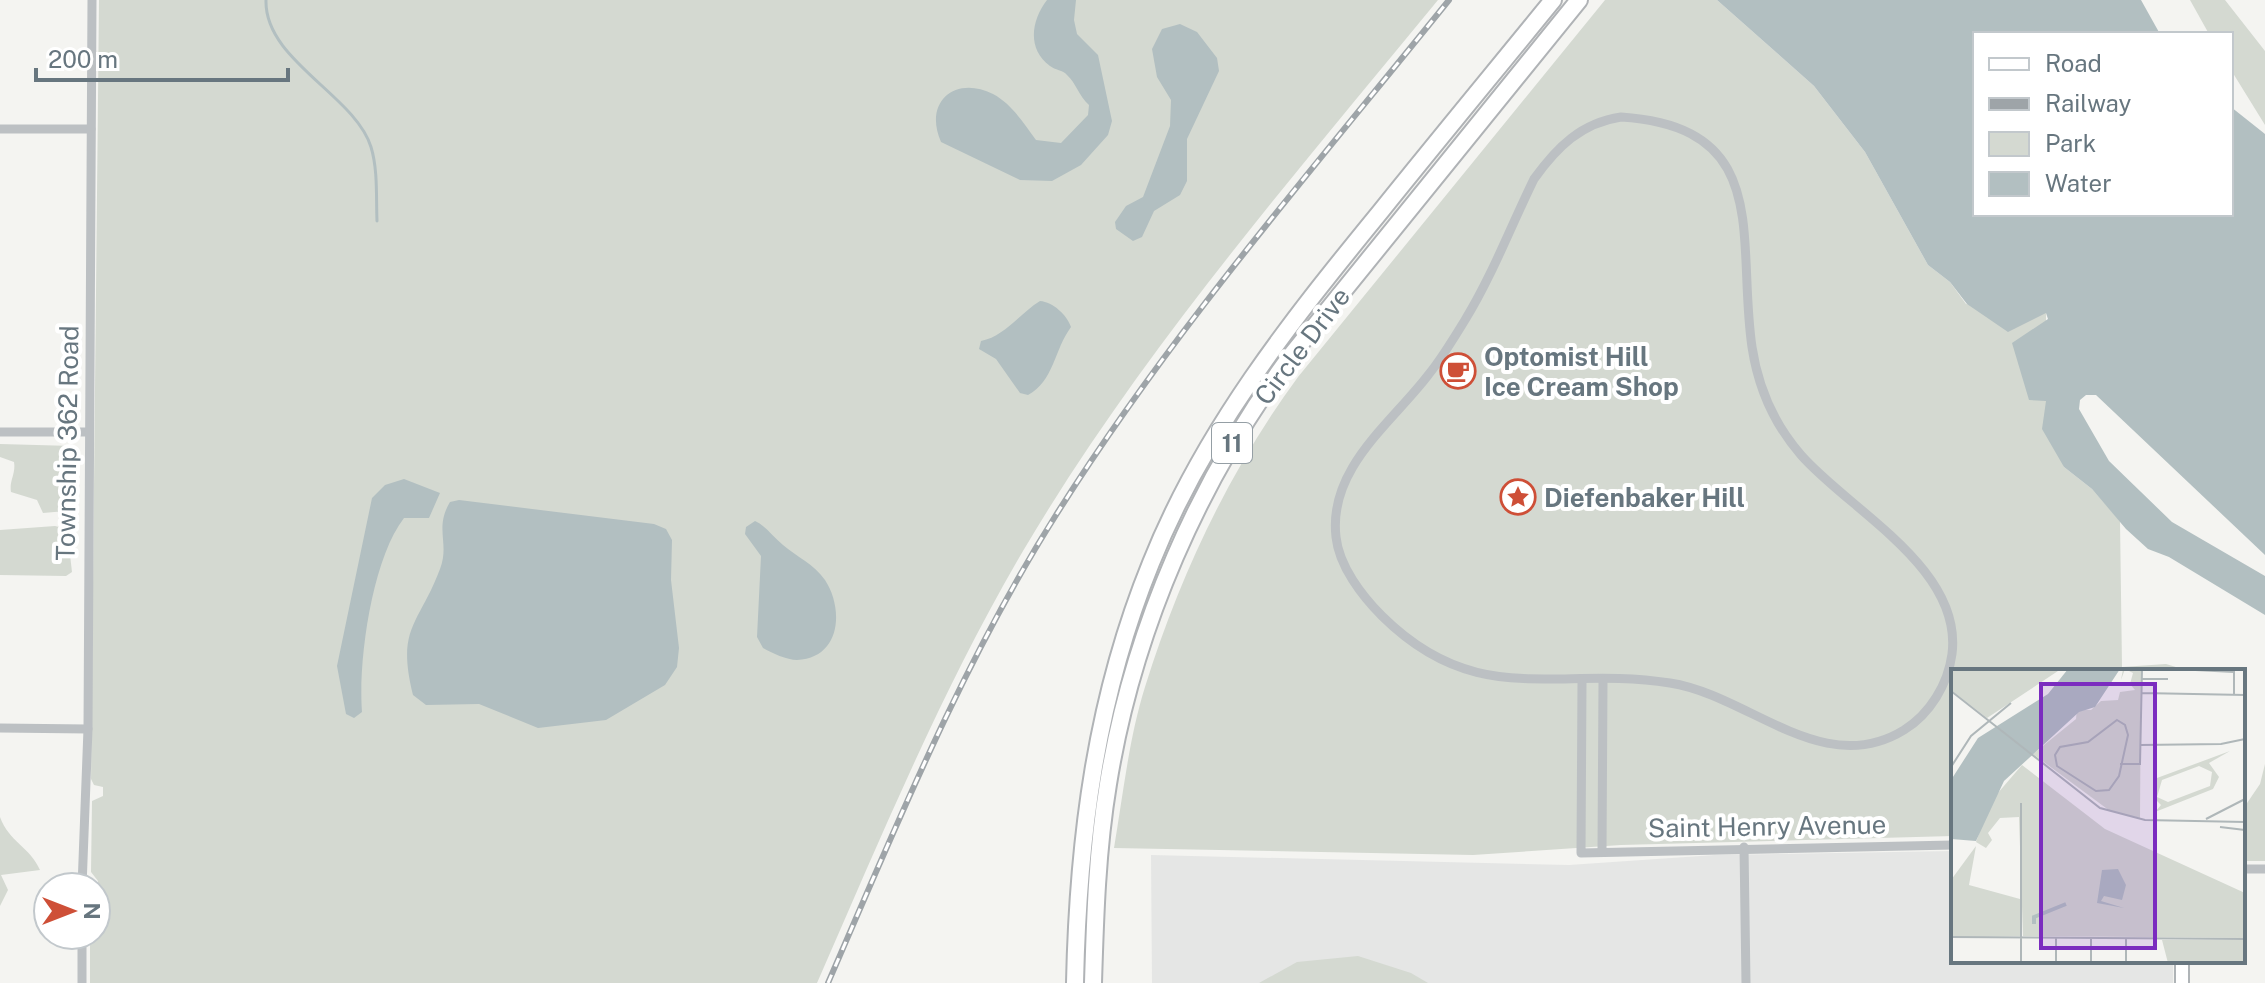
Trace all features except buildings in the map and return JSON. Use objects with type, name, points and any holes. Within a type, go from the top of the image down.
[{"type":"highway","name":"Circle Drive","points":[[1075,983],[1082,831],[1101,728],[1133,609],[1181,498],[1221,425],[1281,334],[1553,0]]},
{"type":"highway","name":"Circle Drive","points":[[1093,983],[1100,839],[1116,749],[1151,623],[1198,508],[1228,449],[1293,353],[1579,0]]},
{"type":"highway","points":[[1105,983],[1104,891],[1118,767],[1116,749]]},
{"type":"street","name":"Township 362 Road","points":[[83,871],[88,729],[92,0]]},
{"type":"street","points":[[1605,119],[1655,119],[1687,130],[1714,150],[1740,192],[1753,355],[1768,404],[1781,428],[1802,456],[1899,544],[1929,578],[1949,619],[1952,654],[1939,692],[1926,714],[1893,736],[1872,744],[1848,746],[1825,744],[1801,736],[1694,687],[1664,682],[1603,681],[1522,680],[1475,673],[1413,643],[1372,606],[1351,575],[1336,543],[1337,498],[1348,474],[1430,374],[1467,317],[1534,179],[1548,159],[1564,142],[1605,119]]},
{"type":"street","points":[[0,129],[91,129]]},
{"type":"street","points":[[0,432],[89,432]]},
{"type":"street","name":"Saint Henry Avenue","points":[[1582,681],[1581,853],[1744,847],[1951,845]]},
{"type":"street","points":[[1602,852],[1603,681]]},
{"type":"street","points":[[0,728],[88,729]]},
{"type":"street","points":[[1744,847],[1746,983]]},
{"type":"street","points":[[82,951],[82,983]]},
{"type":"shaded area","points":[[1951,851],[1951,963],[2173,963],[2173,983],[1152,983],[1151,855],[1569,865],[1715,855]]},
{"type":"green space","points":[[99,0],[1438,0],[1220,268],[1117,406],[1068,478],[1023,551],[966,656],[914,764],[817,983],[90,983],[90,951],[112,951],[112,871],[91,871],[92,801],[103,796],[103,787],[94,785],[91,779]]},
{"type":"green space","points":[[1605,0],[1717,0],[1814,86],[1865,152],[1928,265],[1950,282],[1966,304],[2046,313],[2046,400],[2064,467],[2092,489],[2120,521],[2122,667],[2166,664],[2182,669],[1951,669],[1951,836],[1621,845],[1473,855],[1114,848],[1135,726],[1145,687],[1174,605],[1228,487],[1298,377]]},
{"type":"green space","points":[[2190,0],[2225,0],[2265,51],[2265,125],[2233,73],[2233,32],[2208,32]]},
{"type":"green space","points":[[0,444],[73,446],[74,506],[66,511],[43,513],[37,500],[11,492],[14,462],[0,457]]},
{"type":"green space","points":[[55,526],[67,529],[72,572],[66,576],[0,575],[0,530]]},
{"type":"green space","points":[[2265,764],[2265,861],[2245,861],[2245,806],[2260,784]]},
{"type":"green space","points":[[0,817],[9,833],[40,870],[1,875],[8,890],[0,906]]},
{"type":"green space","points":[[1358,956],[1411,973],[1428,983],[1259,983],[1297,962]]},
{"type":"water","points":[[1047,0],[1076,0],[1074,20],[1077,34],[1098,55],[1112,121],[1108,135],[1081,165],[1052,181],[1020,180],[941,142],[936,115],[946,96],[956,90],[979,89],[1006,103],[1036,140],[1061,143],[1088,115],[1089,105],[1070,78],[1050,66],[1038,51],[1035,26]]},
{"type":"water","points":[[1717,0],[2141,0],[2159,32],[1973,32],[1973,216],[2233,216],[2233,109],[2265,134],[2265,555],[2096,395],[2086,395],[2080,400],[2079,409],[2109,461],[2172,522],[2265,576],[2265,615],[2169,557],[2148,549],[2126,529],[2092,489],[2064,467],[2042,429],[2046,401],[2029,400],[2012,343],[2048,319],[2046,313],[2008,332],[1967,304],[1950,282],[1928,265],[1865,152],[1814,86]]},
{"type":"water","points":[[1180,24],[1197,32],[1217,58],[1219,71],[1187,139],[1187,181],[1180,195],[1154,211],[1142,237],[1133,241],[1116,229],[1115,222],[1126,206],[1143,197],[1170,126],[1171,100],[1157,77],[1152,49],[1162,29]]},
{"type":"water","points":[[1040,301],[1059,310],[1071,327],[1049,373],[1028,395],[1020,393],[996,359],[979,349],[981,341],[1005,330]]},
{"type":"water","points":[[404,479],[440,493],[429,518],[404,518],[383,558],[365,639],[362,712],[354,718],[346,714],[337,666],[372,498],[385,485]]},
{"type":"water","points":[[459,500],[654,524],[666,529],[672,540],[671,580],[679,648],[677,667],[665,685],[606,720],[538,728],[479,704],[426,705],[413,695],[408,672],[409,640],[443,560],[445,512],[450,502]]},
{"type":"water","points":[[755,521],[816,569],[831,592],[835,604],[835,630],[823,651],[812,657],[797,660],[780,656],[763,648],[757,637],[761,556],[745,534],[746,527]]},
{"type":"waterway","points":[[266,0],[269,21],[279,41],[362,128],[375,165],[377,221]]},
{"type":"railway","points":[[828,983],[961,686],[1022,571],[1056,515],[1100,447],[1195,316],[1449,0]]},
{"type":"place","name":"Optomist Hill Ice Cream Shop","points":[[1458,371]]},
{"type":"place","name":"Diefenbaker Hill","points":[[1518,497]]}]
